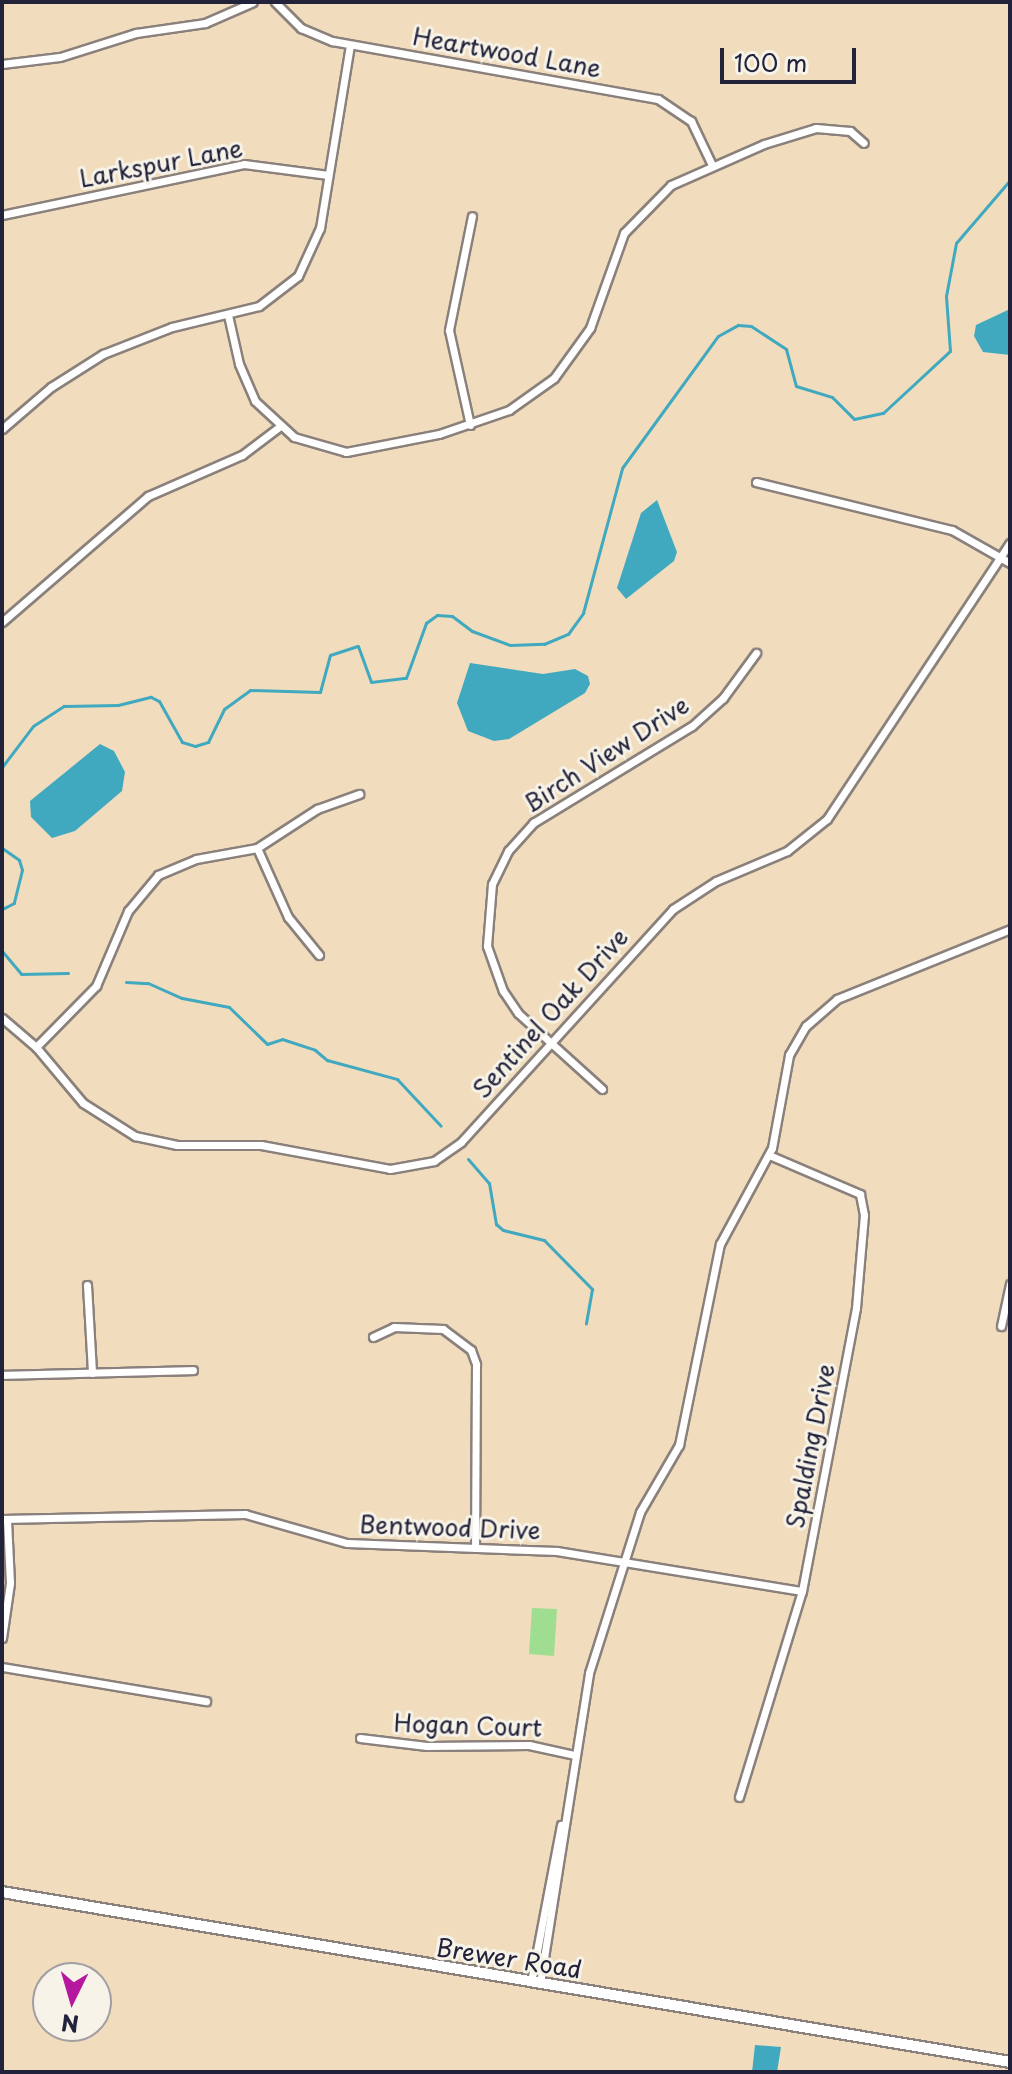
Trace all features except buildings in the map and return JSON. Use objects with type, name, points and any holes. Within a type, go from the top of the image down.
[{"type":"street","points":[[2,64],[60,57],[136,33],[205,23],[253,2]]},
{"type":"street","name":"Heartwood Lane","points":[[275,2],[301,28],[350,45],[658,99],[691,121],[712,165]]},
{"type":"street","points":[[2,429],[51,387],[103,354],[146,335],[228,315],[270,300],[306,266],[317,240],[350,45]]},
{"type":"street","points":[[228,315],[246,383],[279,427],[306,443],[346,452],[470,425],[527,400],[564,367],[590,328],[611,260],[632,222],[660,193],[712,165],[816,128],[850,131],[864,143]]},
{"type":"street","name":"Larkspur Lane","points":[[2,215],[244,164],[328,175]]},
{"type":"street","points":[[470,425],[449,330],[472,216]]},
{"type":"street","points":[[2,622],[148,496],[242,455],[279,427]]},
{"type":"street","points":[[756,482],[952,530],[1010,563]]},
{"type":"street","name":"Sentinel Oak Drive","points":[[2,1018],[36,1047],[83,1103],[135,1136],[177,1145],[261,1145],[307,1157],[401,1169],[434,1161],[452,1150],[685,899],[787,851],[827,819],[1010,543]]},
{"type":"street","name":"Birch View Drive","points":[[602,1089],[510,1003],[489,957],[486,910],[502,861],[533,823],[704,716],[756,653]]},
{"type":"street","points":[[36,1047],[96,986],[128,911],[144,887],[183,863],[257,848],[317,809],[359,794]]},
{"type":"street","points":[[257,848],[288,917],[319,955]]},
{"type":"street","points":[[536,1982],[589,1673],[640,1512],[674,1458],[683,1432],[722,1237],[769,1155],[789,1055],[820,1012],[854,989],[1010,929]]},
{"type":"street","name":"Spalding Drive","points":[[739,1797],[802,1591],[856,1308],[864,1200],[848,1188],[769,1155]]},
{"type":"street","points":[[1001,1326],[1010,1284]]},
{"type":"street","points":[[87,1285],[92,1373]]},
{"type":"street","points":[[373,1337],[394,1327],[443,1329],[471,1350],[476,1364],[475,1548]]},
{"type":"street","points":[[2,1375],[193,1370]]},
{"type":"street","name":"Bentwood Drive","points":[[5,1519],[245,1514],[347,1543],[543,1550],[802,1591]]},
{"type":"street","points":[[2,1638],[10,1583],[5,1519]]},
{"type":"street","points":[[2,1667],[206,1701]]},
{"type":"street","name":"Hogan Court","points":[[360,1738],[427,1746],[529,1745],[574,1755]]},
{"type":"street","name":"Brewer Road","points":[[2,1892],[1010,2062]]},
{"type":"green space","points":[[532,1608],[557,1609],[554,1656],[529,1654]]},
{"type":"water","points":[[1010,309],[1010,355],[983,352],[974,336],[976,325]]},
{"type":"water","points":[[657,500],[677,552],[674,561],[626,599],[617,588],[641,513]]},
{"type":"water","points":[[470,663],[543,674],[575,669],[588,676],[590,684],[585,693],[509,739],[494,741],[468,731],[457,703]]},
{"type":"water","points":[[100,744],[114,751],[125,772],[122,791],[75,831],[52,838],[31,817],[30,801]]},
{"type":"water","points":[[755,2045],[781,2047],[777,2072],[752,2072]]},
{"type":"waterway","points":[[2,767],[33,726],[64,706],[118,705],[151,697],[159,701],[182,742],[195,746],[208,742],[224,709],[250,690],[320,692],[330,655],[358,646],[371,682],[406,678],[426,623],[437,615],[452,616],[472,631],[510,645],[544,644],[568,634],[583,613],[622,468],[718,336],[738,325],[751,326],[786,349],[796,386],[832,397],[854,419],[883,413],[950,351],[946,296],[956,243],[1010,180]]},
{"type":"waterway","points":[[2,848],[19,860],[22,870],[14,903],[2,909]]},
{"type":"waterway","points":[[2,951],[21,974],[68,973]]},
{"type":"waterway","points":[[126,982],[148,983],[182,998],[229,1007],[267,1044],[282,1039],[315,1050],[327,1060],[397,1079],[441,1126]]},
{"type":"waterway","points":[[468,1159],[489,1183],[496,1224],[503,1230],[544,1240],[592,1289],[586,1323]]}]
